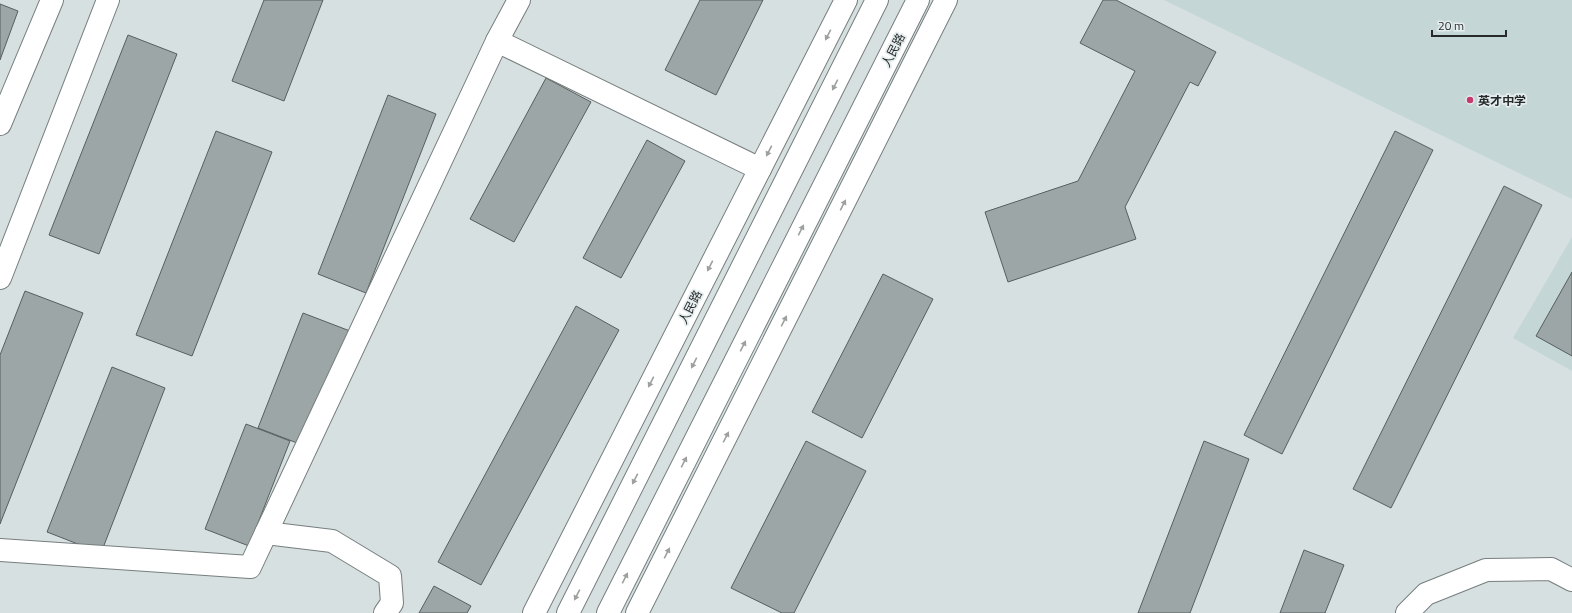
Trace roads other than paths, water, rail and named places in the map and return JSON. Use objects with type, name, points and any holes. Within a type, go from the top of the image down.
[{"type":"street","points":[[0,124],[52,0]]},
{"type":"street","points":[[0,278],[108,0]]},
{"type":"street","points":[[0,550],[250,567],[497,41],[519,0]]},
{"type":"street","name":"人民路","points":[[534,613],[846,0]]},
{"type":"street","points":[[568,613],[877,0]]},
{"type":"street","name":"人民路","points":[[608,613],[918,0]]},
{"type":"street","name":"人民路","points":[[637,613],[946,0]]},
{"type":"street","points":[[497,41],[760,169]]},
{"type":"street","points":[[266,533],[332,541],[390,576],[392,603],[386,613]]},
{"type":"street","points":[[1407,613],[1426,594],[1486,570],[1551,569],[1572,580]]},
{"type":"place","name":"英才中学","points":[[1470,100]]}]
